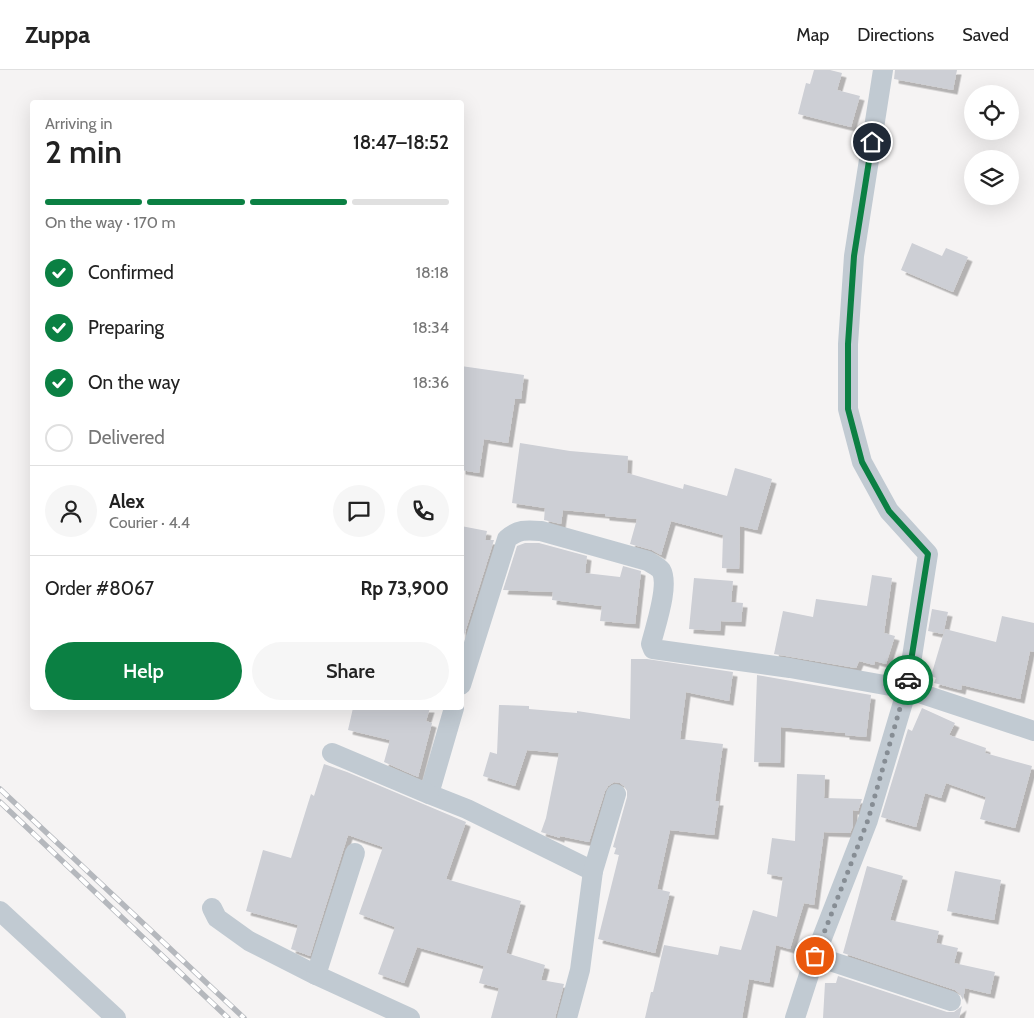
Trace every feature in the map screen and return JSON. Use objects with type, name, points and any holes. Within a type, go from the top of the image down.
[{"type":"street","points":[[795,1018],[815,956],[868,820],[907,689],[928,554],[889,511],[862,462],[848,409],[848,344],[854,256],[883,70]]},
{"type":"street","points":[[464,675],[507,539],[515,532],[526,530],[541,532],[648,561],[660,569],[664,579],[664,589],[651,644],[653,649],[790,668],[907,689],[1034,731]]},
{"type":"street","points":[[429,794],[453,710]]},
{"type":"street","points":[[332,753],[467,809],[593,871]]},
{"type":"street","points":[[567,1018],[580,970],[593,871],[616,794]]},
{"type":"street","points":[[316,975],[355,853]]},
{"type":"street","points":[[212,908],[217,918],[249,941],[316,975],[410,1018]]},
{"type":"street","points":[[0,911],[116,1018]]},
{"type":"street","points":[[815,956],[951,1001]]},
{"type":"building","points":[[814,70],[830,70],[842,73],[837,90],[860,96],[851,127],[798,114],[806,83],[810,84]]},
{"type":"building","points":[[895,70],[957,70],[953,90],[894,79]]},
{"type":"building","points":[[912,243],[942,256],[946,248],[968,257],[953,292],[901,270]]},
{"type":"building","points":[[464,366],[524,375],[521,399],[515,399],[508,443],[484,439],[479,473],[464,470]]},
{"type":"building","points":[[520,443],[570,451],[628,456],[627,473],[683,489],[684,484],[727,496],[735,468],[772,479],[757,530],[740,526],[739,569],[722,568],[723,535],[671,521],[661,555],[652,550],[630,544],[637,519],[563,510],[561,524],[544,520],[545,508],[512,503]]},
{"type":"building","points":[[464,527],[487,531],[485,540],[494,540],[464,635]]},
{"type":"building","points":[[525,543],[539,543],[587,556],[585,573],[620,577],[623,566],[641,571],[635,624],[600,621],[602,606],[552,600],[553,592],[503,590],[517,546]]},
{"type":"building","points":[[872,575],[892,578],[884,633],[895,636],[886,664],[875,661],[874,665],[859,661],[856,668],[774,654],[783,611],[813,617],[816,599],[867,606]]},
{"type":"building","points":[[694,578],[733,581],[731,602],[743,603],[741,622],[721,621],[720,631],[689,629]]},
{"type":"building","points":[[932,609],[948,612],[943,634],[928,631]]},
{"type":"building","points":[[1002,616],[1034,623],[1034,652],[1030,651],[1020,699],[962,685],[961,690],[934,683],[936,678],[931,676],[945,629],[996,642]]},
{"type":"building","points":[[631,659],[647,659],[733,672],[729,701],[686,692],[680,739],[723,744],[715,801],[719,801],[714,835],[670,830],[657,889],[670,892],[655,953],[598,939],[619,855],[614,854],[616,848],[613,847],[627,797],[627,791],[624,786],[614,782],[608,786],[589,842],[560,836],[560,838],[541,832],[546,818],[559,753],[527,750],[515,786],[483,776],[490,752],[497,754],[499,705],[529,706],[529,709],[577,713],[577,711],[630,719]]},
{"type":"building","points":[[757,675],[871,695],[866,737],[845,735],[845,733],[781,727],[780,763],[754,762]]},
{"type":"building","points":[[922,708],[955,723],[949,735],[986,748],[985,753],[1032,766],[1015,828],[980,819],[986,797],[946,783],[941,798],[925,793],[916,827],[881,817],[908,729],[912,731]]},
{"type":"building","points":[[353,710],[429,710],[426,721],[432,723],[418,777],[384,762],[390,740],[348,730]]},
{"type":"building","points":[[324,764],[466,822],[446,879],[521,901],[506,953],[545,965],[541,980],[564,984],[555,1018],[491,1018],[499,988],[479,983],[484,966],[417,947],[404,983],[378,974],[395,927],[359,914],[383,847],[348,835],[310,956],[291,949],[298,925],[246,911],[263,850],[291,858],[311,794],[314,796]]},
{"type":"building","points":[[797,774],[825,775],[824,798],[862,799],[858,811],[853,810],[853,826],[850,833],[824,832],[814,905],[804,903],[790,949],[776,945],[769,983],[749,979],[742,1018],[645,1018],[664,945],[718,955],[720,946],[741,950],[753,910],[777,917],[783,877],[767,874],[772,838],[795,841]]},
{"type":"building","points":[[867,866],[903,876],[890,920],[939,931],[936,943],[958,948],[954,963],[995,972],[990,994],[965,988],[963,1000],[955,990],[843,953]]},
{"type":"building","points":[[955,871],[1001,880],[994,920],[947,911]]},
{"type":"building","points":[[838,976],[947,1012],[954,1012],[962,1006],[959,1018],[823,1018],[825,983],[836,983]]},
{"type":"railway","points":[[0,789],[244,1018]]},
{"type":"railway","points":[[0,802],[228,1018]]},
{"type":"way so far","points":[[815,956],[868,820],[907,689],[908,680]]},
{"type":"route","points":[[872,142],[854,256],[848,344],[848,409],[862,462],[889,511],[928,554],[908,680]]}]
